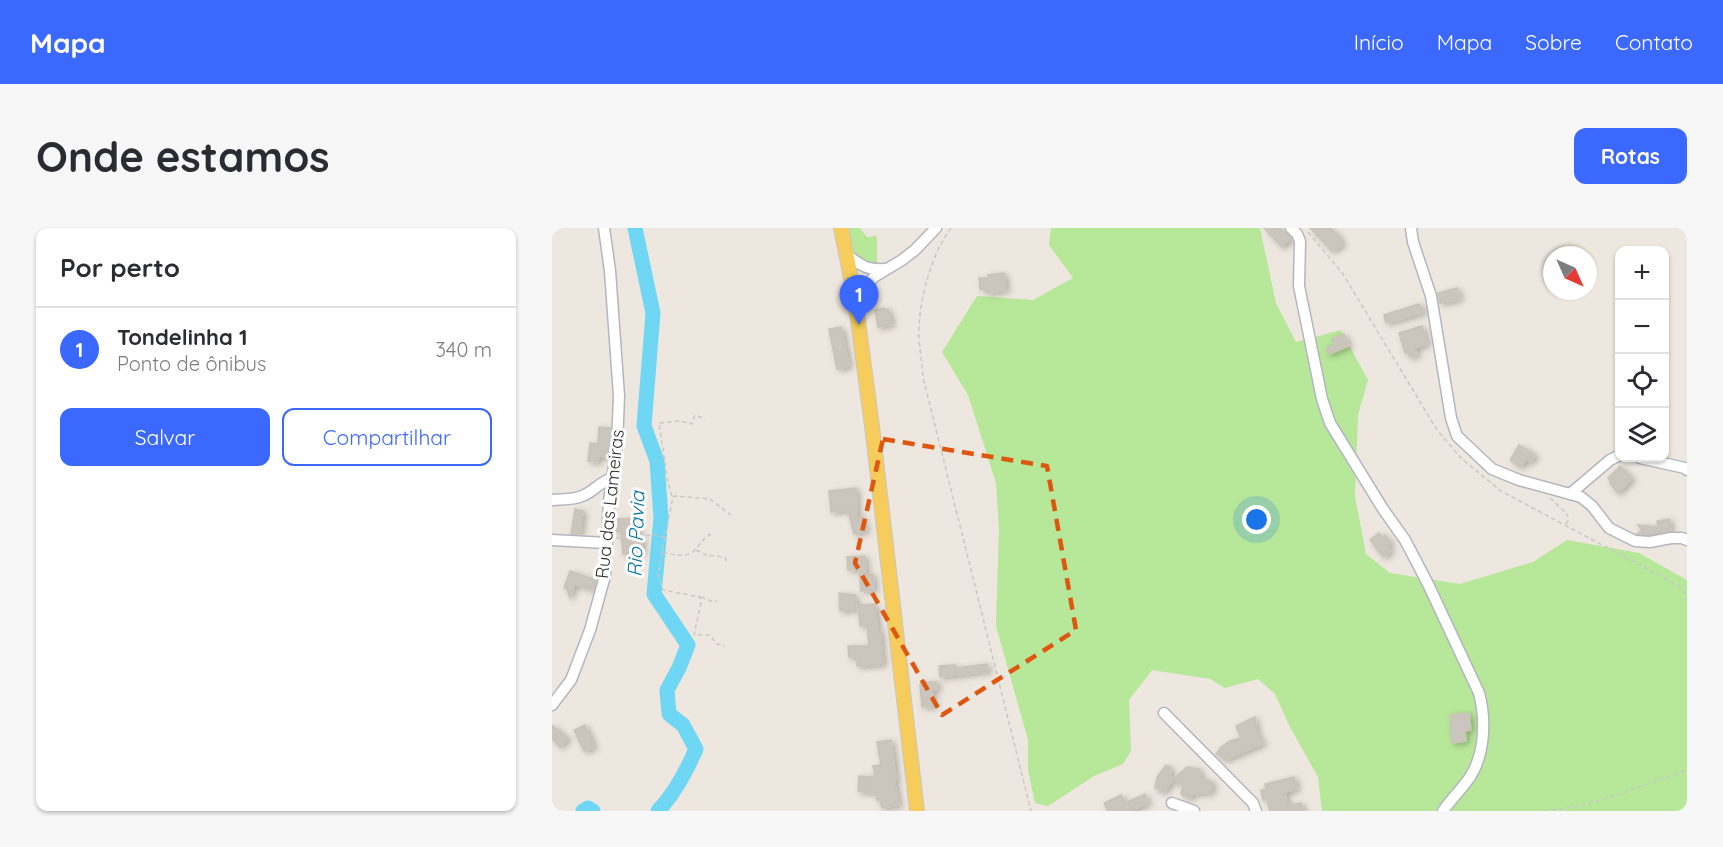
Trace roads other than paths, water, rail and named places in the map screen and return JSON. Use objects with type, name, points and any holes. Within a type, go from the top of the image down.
[{"type":"main road","points":[[841,228],[855,298],[872,426],[917,811]]},
{"type":"street","name":"Rua das Lameiras","points":[[552,705],[571,680],[590,630],[605,576],[609,501],[617,445],[619,400],[610,271],[604,228]]},
{"type":"street","points":[[855,298],[874,277],[903,260],[936,228]]},
{"type":"street","points":[[1292,228],[1300,241],[1299,286],[1322,399],[1330,423],[1405,540],[1479,693],[1482,705],[1479,758],[1470,777],[1443,811]]},
{"type":"street","points":[[1411,228],[1413,242],[1431,296],[1451,418],[1457,436],[1492,469],[1519,480],[1581,497],[1592,506],[1609,528],[1635,541],[1650,542],[1671,538],[1687,540]]},
{"type":"street","points":[[847,255],[871,270],[885,269]]},
{"type":"street","points":[[863,267],[852,279],[867,284]]},
{"type":"street","points":[[1570,494],[1615,458]]},
{"type":"street","points":[[1658,462],[1687,470]]},
{"type":"street","points":[[552,500],[579,498],[612,478]]},
{"type":"street","points":[[552,540],[607,542]]},
{"type":"street","points":[[1164,713],[1253,803],[1256,811]]},
{"type":"street","points":[[1172,803],[1194,811]]},
{"type":"waterway","name":"Rio Pavia","points":[[635,228],[653,313],[644,426],[657,461],[661,518],[654,594],[688,645],[667,690],[669,714],[683,725],[696,749],[680,781],[658,811]]},
{"type":"waterway","name":"Rio Pavia","points":[[583,811],[588,808],[593,811]]},
{"type":"place","name":"Tondelinha 1","points":[[859,325]]}]
